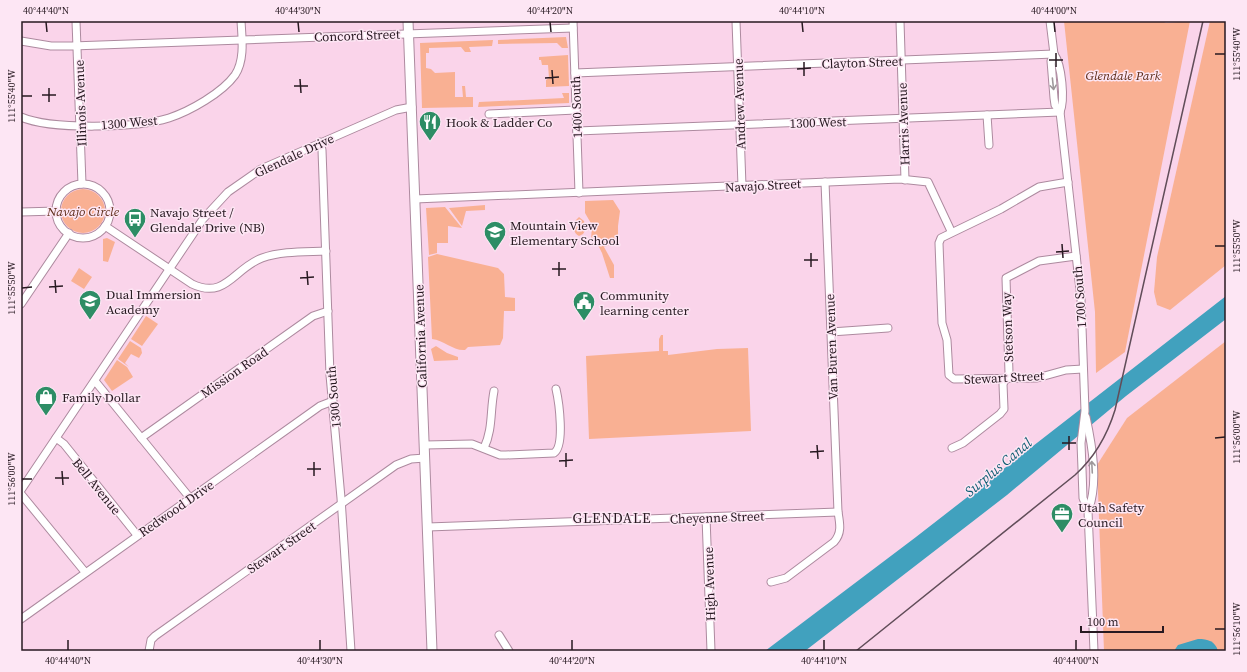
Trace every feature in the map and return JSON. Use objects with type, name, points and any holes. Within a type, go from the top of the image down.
[{"type":"main road","name":"California Avenue","points":[[408,21],[432,651]]},
{"type":"street","name":"Illinois Avenue","points":[[76,21],[82,184]]},
{"type":"street","name":"1300 West","points":[[21,117],[44,124],[81,125],[156,121],[188,110],[216,92],[235,74],[241,57],[241,21]]},
{"type":"street","name":"Andrew Avenue","points":[[736,21],[742,186]]},
{"type":"street","name":"Harris Avenue","points":[[900,21],[905,180]]},
{"type":"street","name":"1700 South","points":[[1050,21],[1054,54],[1051,61],[1055,106],[1060,112],[1081,299],[1085,398],[1081,444],[1083,498],[1088,511],[1094,651]]},
{"type":"street","name":"Concord Street","points":[[21,41],[51,46],[77,46],[409,33],[573,24]]},
{"type":"street","name":"1400 South","points":[[573,24],[579,193]]},
{"type":"street","name":"Clayton Street","points":[[575,73],[1054,54]]},
{"type":"street","name":"Glendale Drive","points":[[21,490],[203,219],[228,192],[260,169],[396,110],[412,107]]},
{"type":"street","points":[[489,114],[576,110]]},
{"type":"street","name":"1300 West","points":[[577,131],[1060,112]]},
{"type":"street","points":[[987,115],[989,145]]},
{"type":"street","name":"1300 South","points":[[320,142],[333,401],[351,651]]},
{"type":"street","name":"Navajo Street","points":[[415,199],[905,180],[928,182],[950,231]]},
{"type":"street","name":"Van Buren Avenue","points":[[771,582],[786,578],[834,542],[839,536],[840,531],[825,182]]},
{"type":"street","points":[[950,231],[1000,209],[1039,187],[1068,182]]},
{"type":"street","points":[[82,184],[96,187],[106,197],[110,212],[105,226],[95,234],[86,237],[77,237],[68,233],[60,223],[57,211],[59,201],[63,193],[74,186],[82,184]]},
{"type":"street","points":[[21,212],[57,211]]},
{"type":"street","points":[[105,226],[196,286],[205,288],[215,288],[225,284],[250,265],[261,259],[281,253],[326,251]]},
{"type":"street","name":"Stewart Street","points":[[950,231],[941,238],[939,243],[942,323],[947,340],[949,375],[958,380],[1006,379],[1042,377],[1066,370],[1083,369]]},
{"type":"street","points":[[21,304],[68,233]]},
{"type":"street","name":"Stetson Way","points":[[1006,379],[1009,373],[1006,278],[1039,261],[1076,256]]},
{"type":"street","name":"Mission Road","points":[[141,438],[313,316],[328,311]]},
{"type":"street","points":[[831,332],[888,328]]},
{"type":"street","points":[[952,448],[963,443],[1002,412],[1003,384],[1006,379]]},
{"type":"street","points":[[95,381],[190,498]]},
{"type":"street","points":[[425,445],[465,444],[484,448],[500,455],[550,454],[557,451],[560,444],[559,402],[556,390]]},
{"type":"street","points":[[484,448],[491,428],[491,404],[494,391]]},
{"type":"street","name":"Redwood Drive","points":[[21,619],[320,406],[333,401]]},
{"type":"street","name":"1700 South","points":[[1085,411],[1090,435],[1093,499],[1088,511]]},
{"type":"street","name":"Bell Avenue","points":[[56,438],[64,444],[137,535]]},
{"type":"street","name":"Stewart Street","points":[[149,651],[151,640],[155,636],[398,463],[411,459],[425,458]]},
{"type":"street","points":[[21,494],[85,572]]},
{"type":"street","name":"Cheyenne Street","points":[[428,527],[838,512]]},
{"type":"street","name":"High Avenue","points":[[706,517],[711,651]]},
{"type":"street","points":[[499,635],[509,651]]},
{"type":"green space","name":"Glendale Park","points":[[1064,21],[1162,21],[1166,23],[1190,21],[1125,352],[1096,373],[1095,312]]},
{"type":"green space","points":[[1210,21],[1226,21],[1226,265],[1170,310],[1157,305],[1154,292],[1157,257]]},
{"type":"green space","points":[[566,37],[568,48],[562,48],[557,43],[498,44],[498,40]]},
{"type":"green space","points":[[493,40],[492,46],[469,47],[471,52],[465,52],[461,47],[429,48],[429,53],[426,53],[426,68],[431,69],[435,73],[455,72],[455,97],[463,97],[462,86],[465,86],[466,97],[473,97],[473,107],[422,108],[420,43]]},
{"type":"green space","points":[[568,55],[569,86],[546,87],[546,80],[549,78],[548,65],[542,65],[539,57]]},
{"type":"green space","points":[[562,93],[569,93],[569,103],[478,107],[479,102],[564,98]]},
{"type":"green space","name":"Navajo Circle","points":[[79,189],[87,189],[99,195],[105,207],[105,215],[99,227],[87,233],[79,233],[67,227],[61,215],[61,207],[67,195]]},
{"type":"green space","points":[[613,200],[620,211],[618,236],[613,241],[614,243],[604,247],[614,265],[614,278],[610,278],[599,247],[591,240],[592,225],[585,213],[585,201]]},
{"type":"green space","points":[[485,205],[485,210],[466,211],[462,226],[449,208]]},
{"type":"green space","points":[[445,207],[462,228],[448,226],[448,243],[437,243],[437,253],[429,255],[426,208]]},
{"type":"green space","points":[[579,217],[584,221],[586,229],[583,234],[579,236],[575,232],[574,228],[575,221]]},
{"type":"green space","points":[[107,238],[115,242],[108,262],[103,261],[103,239]]},
{"type":"green space","points":[[437,254],[498,268],[504,274],[505,297],[515,298],[515,311],[504,311],[503,338],[500,345],[468,347],[465,350],[461,350],[441,341],[432,339],[428,257]]},
{"type":"green space","points":[[79,268],[92,277],[84,289],[71,281]]},
{"type":"green space","points":[[146,316],[158,324],[142,346],[131,339]]},
{"type":"green space","points":[[661,335],[663,335],[663,351],[668,351],[668,355],[717,349],[748,348],[751,431],[589,439],[586,356],[659,351],[659,339]]},
{"type":"green space","points":[[130,341],[141,348],[142,353],[139,358],[131,354],[125,363],[129,367],[118,359]]},
{"type":"green space","points":[[1226,341],[1226,651],[1104,651],[1097,465],[1127,418]]},
{"type":"green space","points":[[436,346],[447,353],[458,357],[458,360],[434,361],[431,349]]},
{"type":"green space","points":[[117,360],[127,367],[133,377],[112,391],[104,380]]},
{"type":"water","points":[[1226,296],[1226,319],[1126,396],[1007,495],[805,651],[765,651],[916,537]]},
{"type":"water","points":[[1198,639],[1211,641],[1218,651],[1174,651],[1178,645]]},
{"type":"railway","points":[[856,651],[1075,475],[1089,461],[1100,446],[1115,410],[1203,21]]},
{"type":"place","name":"Hook & Ladder Co","points":[[430,142]]},
{"type":"place","name":"Navajo Street / Glendale Drive (NB)","points":[[135,238]]},
{"type":"place","name":"Mountain View Elementary School","points":[[495,252]]},
{"type":"place","name":"Dual Immersion Academy","points":[[90,320]]},
{"type":"place","name":"Community learning center","points":[[584,322]]},
{"type":"place","name":"Family Dollar","points":[[46,416]]},
{"type":"place","name":"Utah Safety Council","points":[[1062,534]]},
{"type":"district","name":"GLENDALE","points":[[612,518]]},
{"type":"water label","name":"Surplus Canal","points":[[998,467]]}]
